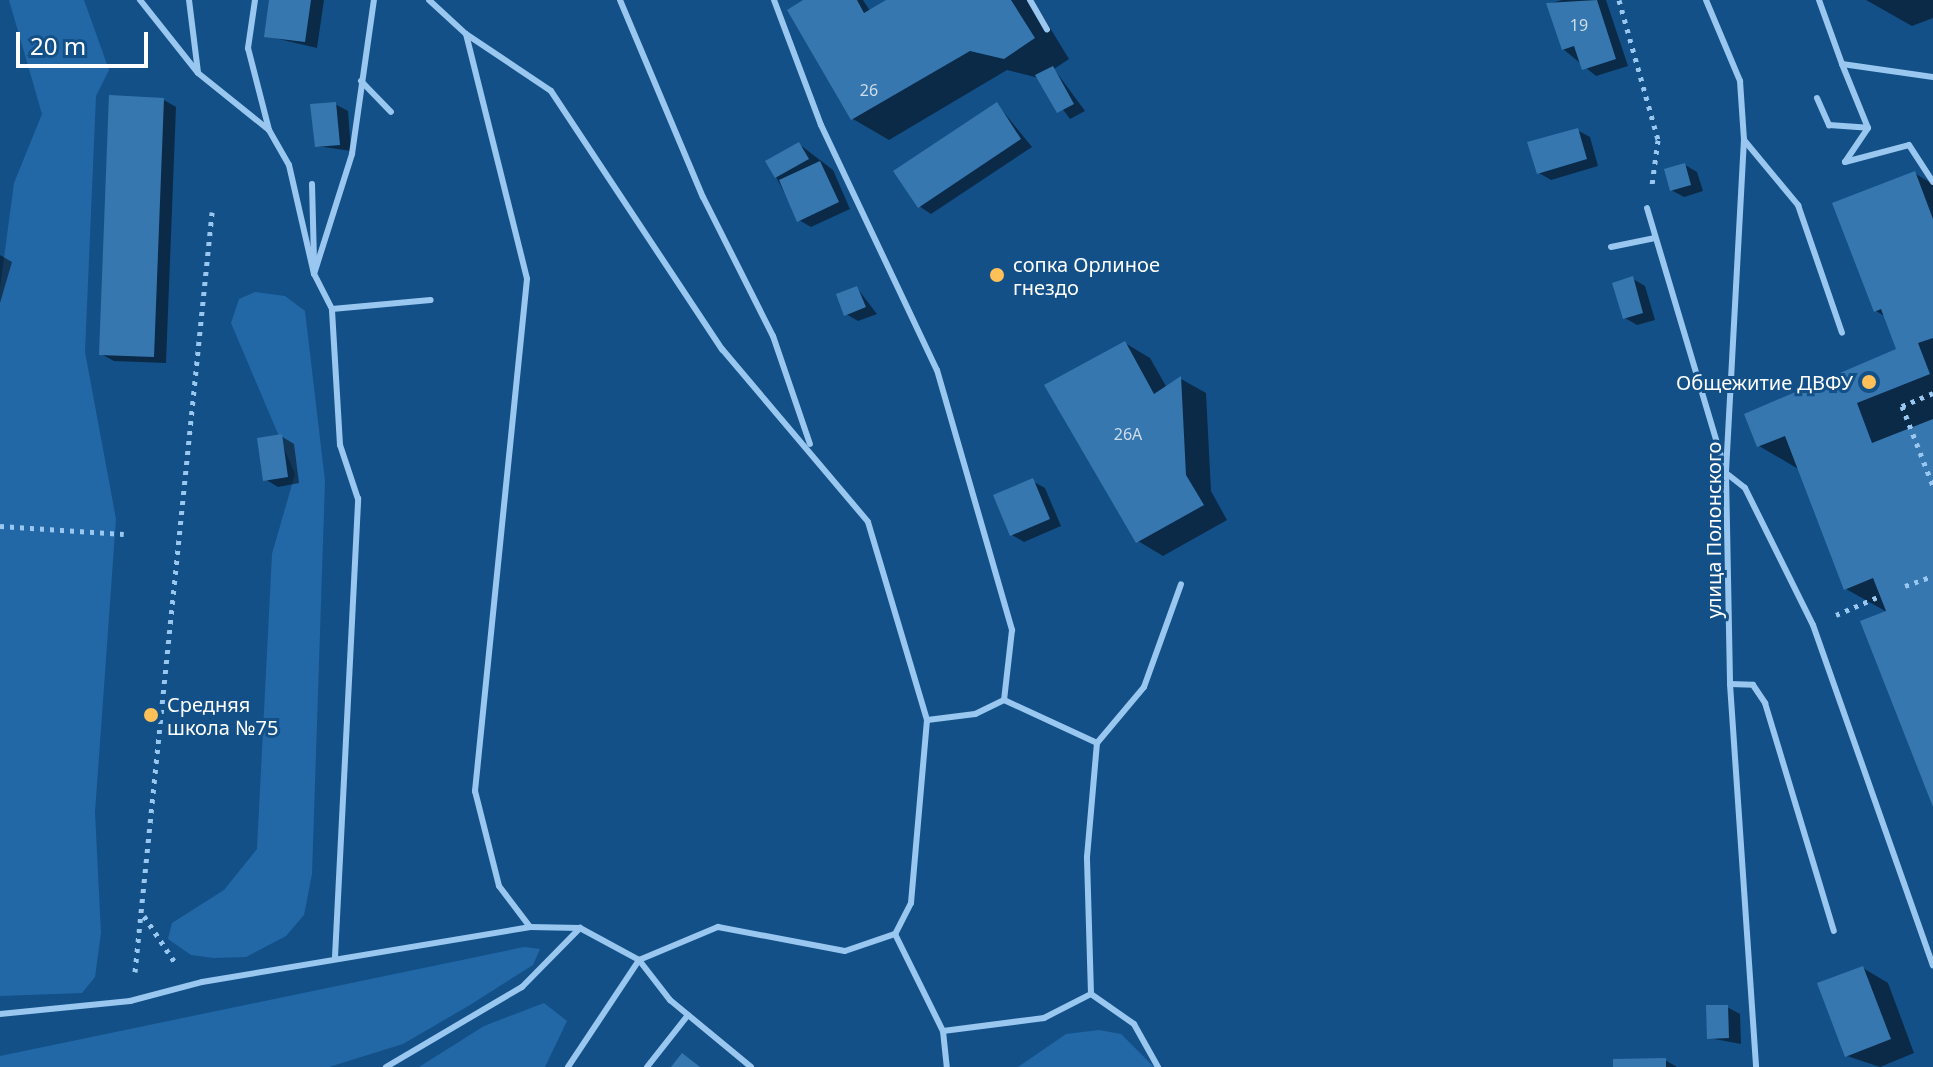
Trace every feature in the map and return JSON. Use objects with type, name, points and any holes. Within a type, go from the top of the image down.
[{"type":"lane","points":[[140,0],[198,73],[269,130]]},
{"type":"lane","points":[[189,0],[198,73]]},
{"type":"lane","points":[[255,0],[248,48],[269,130],[289,165],[314,274],[332,309],[340,445],[358,499],[335,957]]},
{"type":"lane","points":[[314,274],[349,166],[374,0]]},
{"type":"lane","points":[[429,0],[466,34],[551,91],[722,349],[812,448],[868,522],[927,720],[911,903],[895,934],[845,951],[718,927],[639,960],[568,1067]]},
{"type":"lane","points":[[620,0],[703,197],[773,336],[812,448]]},
{"type":"lane","points":[[774,0],[821,125],[937,370],[1012,630],[1004,700]]},
{"type":"lane","points":[[1030,0],[1047,30]]},
{"type":"lane","name":"улица Полонского","points":[[1706,0],[1740,81],[1744,139],[1726,473],[1730,684],[1756,1067]]},
{"type":"lane","points":[[1819,0],[1868,128]]},
{"type":"lane","points":[[466,34],[527,279],[475,791],[499,886],[530,927]]},
{"type":"lane","points":[[1842,64],[1933,77]]},
{"type":"lane","points":[[361,81],[391,112]]},
{"type":"lane","points":[[1817,98],[1829,125],[1868,128]]},
{"type":"lane","points":[[1868,128],[1845,162],[1904,144],[1924,159],[1933,182]]},
{"type":"lane","points":[[1744,139],[1798,205],[1842,333]]},
{"type":"lane","points":[[1924,159],[1933,153]]},
{"type":"lane","points":[[312,184],[314,274]]},
{"type":"lane","points":[[1647,208],[1726,473],[1745,488],[1813,625],[1932,960]]},
{"type":"lane","points":[[1611,247],[1655,238]]},
{"type":"lane","points":[[332,309],[431,300]]},
{"type":"lane","points":[[1091,994],[1087,857],[1097,743],[1144,687],[1181,584]]},
{"type":"lane","points":[[1730,684],[1753,685],[1765,703],[1834,931]]},
{"type":"lane","points":[[927,720],[975,714],[1004,700]]},
{"type":"lane","points":[[1004,700],[1097,743]]},
{"type":"lane","points":[[0,1014],[130,1001],[202,982],[335,957],[530,927],[580,928],[639,960],[688,1015],[751,1067]]},
{"type":"lane","points":[[386,1067],[522,987],[580,928]]},
{"type":"lane","points":[[895,934],[943,1031],[945,1064]]},
{"type":"lane","points":[[943,1031],[1044,1018],[1091,994]]},
{"type":"lane","points":[[1091,994],[1134,1024],[1158,1067]]},
{"type":"lane","points":[[647,1067],[688,1015]]},
{"type":"path","points":[[1619,0],[1658,140],[1647,208]]},
{"type":"path","points":[[130,1001],[144,915],[212,212]]},
{"type":"path","points":[[1933,393],[1902,406],[1933,486]]},
{"type":"path","points":[[0,526],[124,534]]},
{"type":"path","points":[[1905,586],[1933,576]]},
{"type":"path","points":[[1813,625],[1880,596]]},
{"type":"path","points":[[144,915],[176,964],[202,982]]},
{"type":"shaded area","points":[[9,0],[84,0],[109,70],[96,96],[85,352],[116,519],[95,812],[101,933],[95,977],[82,993],[0,996],[0,288],[14,183],[42,114]]},
{"type":"shaded area","points":[[255,292],[285,296],[305,311],[325,481],[312,874],[304,915],[286,936],[246,957],[214,958],[191,955],[168,939],[172,923],[224,890],[257,849],[272,554],[295,474],[231,323],[239,299]]},
{"type":"shaded area","points":[[524,947],[540,949],[533,965],[470,1005],[403,1044],[329,1067],[0,1067],[0,1056]]},
{"type":"shaded area","points":[[544,1003],[567,1021],[545,1067],[419,1067],[484,1026]]},
{"type":"shaded area","points":[[1099,1030],[1121,1034],[1154,1067],[1018,1067],[1066,1034]]},
{"type":"building","points":[[269,0],[311,0],[305,42],[264,37]]},
{"type":"building","points":[[803,0],[857,0],[864,13],[886,0],[1011,0],[1035,38],[1004,59],[970,51],[851,120],[787,10]]},
{"type":"building","points":[[1597,0],[1616,59],[1582,70],[1574,46],[1562,50],[1546,3]]},
{"type":"building","points":[[1053,66],[1074,104],[1057,113],[1035,75]]},
{"type":"building","points":[[109,95],[164,98],[154,357],[99,355]]},
{"type":"building","points":[[336,102],[340,145],[315,147],[310,104]]},
{"type":"building","points":[[997,102],[1021,139],[918,208],[893,171]]},
{"type":"building","points":[[1578,128],[1587,159],[1537,174],[1527,142]]},
{"type":"building","points":[[799,142],[809,159],[775,178],[765,161]]},
{"type":"building","points":[[820,161],[839,202],[797,222],[779,180]]},
{"type":"building","points":[[1685,163],[1691,185],[1670,191],[1664,169]]},
{"type":"building","name":"Общежитие ДВФУ","points":[[1915,171],[1933,219],[1933,338],[1918,343],[1930,374],[1857,403],[1872,443],[1933,419],[1933,807],[1860,621],[1886,611],[1873,578],[1844,590],[1785,436],[1757,447],[1744,414],[1896,349],[1881,309],[1874,312],[1832,203]]},
{"type":"building","points":[[1633,276],[1643,313],[1623,319],[1612,283]]},
{"type":"building","points":[[857,286],[866,307],[844,316],[836,294]]},
{"type":"building","points":[[1125,341],[1154,394],[1181,376],[1186,475],[1204,505],[1136,543],[1044,385]]},
{"type":"building","points":[[282,434],[288,477],[263,481],[257,438]]},
{"type":"building","points":[[1033,478],[1050,519],[1010,536],[993,495]]},
{"type":"building","points":[[1863,966],[1891,1039],[1845,1057],[1817,983]]},
{"type":"building","points":[[1706,1005],[1728,1005],[1729,1038],[1707,1039]]},
{"type":"building","points":[[682,1053],[700,1067],[671,1067]]},
{"type":"building","points":[[1666,1058],[1666,1067],[1613,1067],[1613,1059]]},
{"type":"place","name":"сопка Орлиное гнездо","points":[[997,275]]},
{"type":"place","name":"Общежитие ДВФУ","points":[[1869,382]]},
{"type":"place","name":"Средняя школа №75","points":[[151,715]]}]
